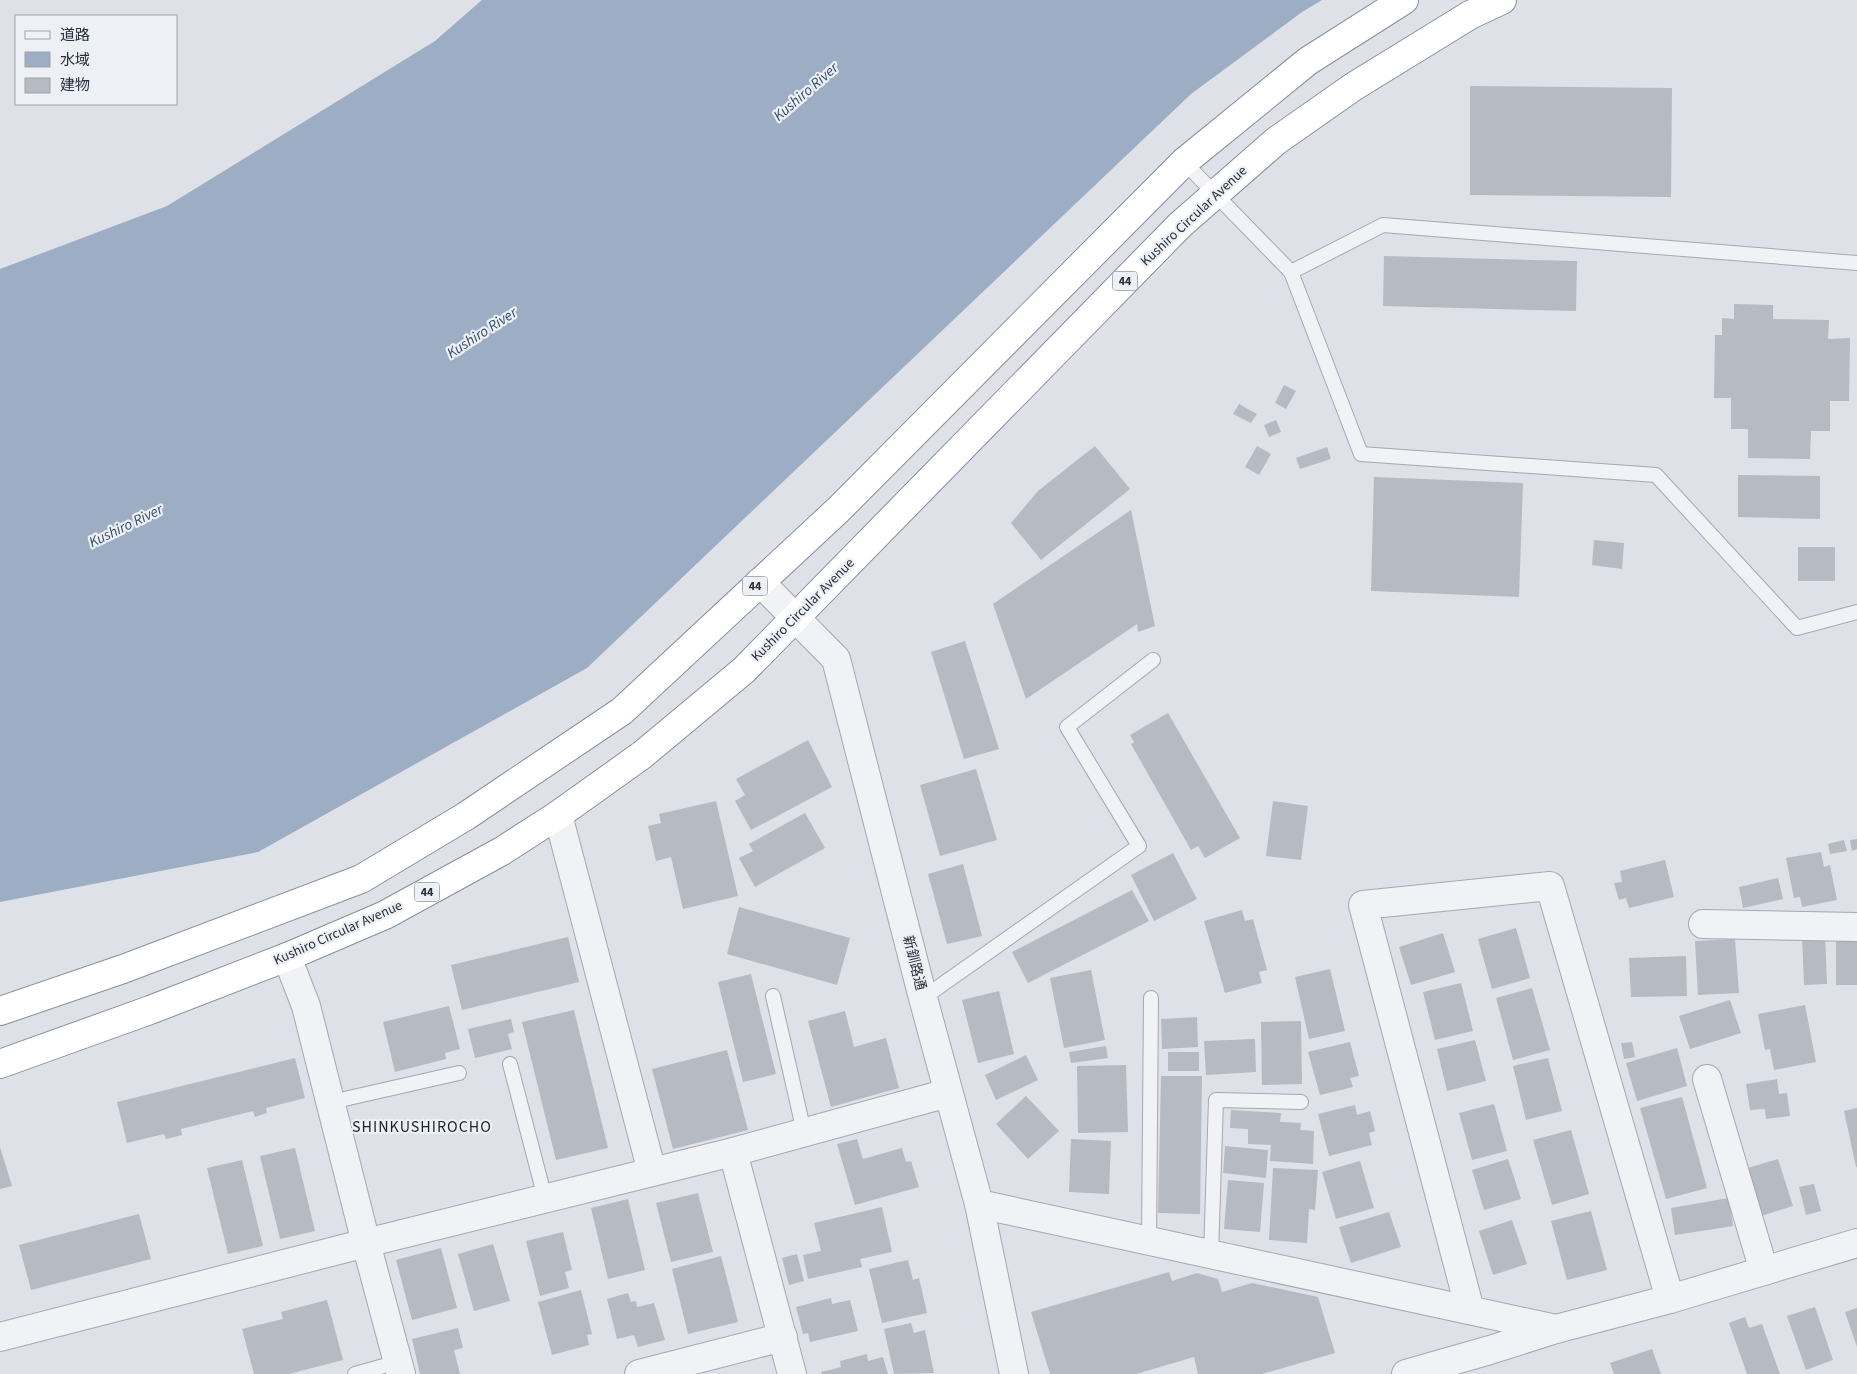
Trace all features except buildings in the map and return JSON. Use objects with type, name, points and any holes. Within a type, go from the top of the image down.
[{"type":"highway","name":"44","points":[[0,1011],[123,969],[361,879],[466,816],[622,711],[838,510],[1184,162],[1308,61],[1404,0]]},
{"type":"highway","name":"Kushiro Circular Avenue","points":[[0,1064],[150,1010],[385,915],[502,850],[558,815],[642,755],[744,670],[1180,225],[1276,141],[1353,87],[1470,15],[1502,0]]},
{"type":"street","name":"新釧路通","points":[[760,582],[836,659],[923,998],[979,1204],[1014,1374]]},
{"type":"street","points":[[558,815],[652,1172]]},
{"type":"street","points":[[1470,1310],[1363,905],[1550,886],[1670,1299]]},
{"type":"street","points":[[1703,924],[1857,926]]},
{"type":"street","points":[[287,956],[306,1006],[399,1368]]},
{"type":"street","points":[[1706,1078],[1764,1271]]},
{"type":"street","points":[[0,1337],[366,1243],[733,1152],[948,1092]]},
{"type":"street","points":[[733,1152],[792,1374]]},
{"type":"street","points":[[979,1204],[1556,1328]]},
{"type":"street","points":[[1406,1374],[1490,1350],[1556,1328],[1670,1299],[1857,1243]]},
{"type":"street","points":[[640,1374],[783,1337]]},
{"type":"lane","points":[[1184,162],[1291,272],[1361,454],[1656,475],[1798,628],[1857,612]]},
{"type":"lane","points":[[1291,272],[1383,225],[1857,262]]},
{"type":"lane","points":[[923,998],[1139,846],[1067,727],[1153,660]]},
{"type":"lane","points":[[773,996],[804,1132]]},
{"type":"lane","points":[[1149,1241],[1151,998]]},
{"type":"lane","points":[[510,1064],[545,1198]]},
{"type":"lane","points":[[330,1102],[459,1073]]},
{"type":"lane","points":[[1211,1255],[1216,1100],[1301,1102]]},
{"type":"lane","points":[[356,1374],[399,1368]]},
{"type":"water","name":"Kushiro River","points":[[482,0],[1322,0],[1302,12],[1191,94],[587,668],[258,852],[0,902],[0,269],[167,206],[435,41]]},
{"type":"district","name":"SHINKUSHIROCHO","points":[[422,1127]]}]
